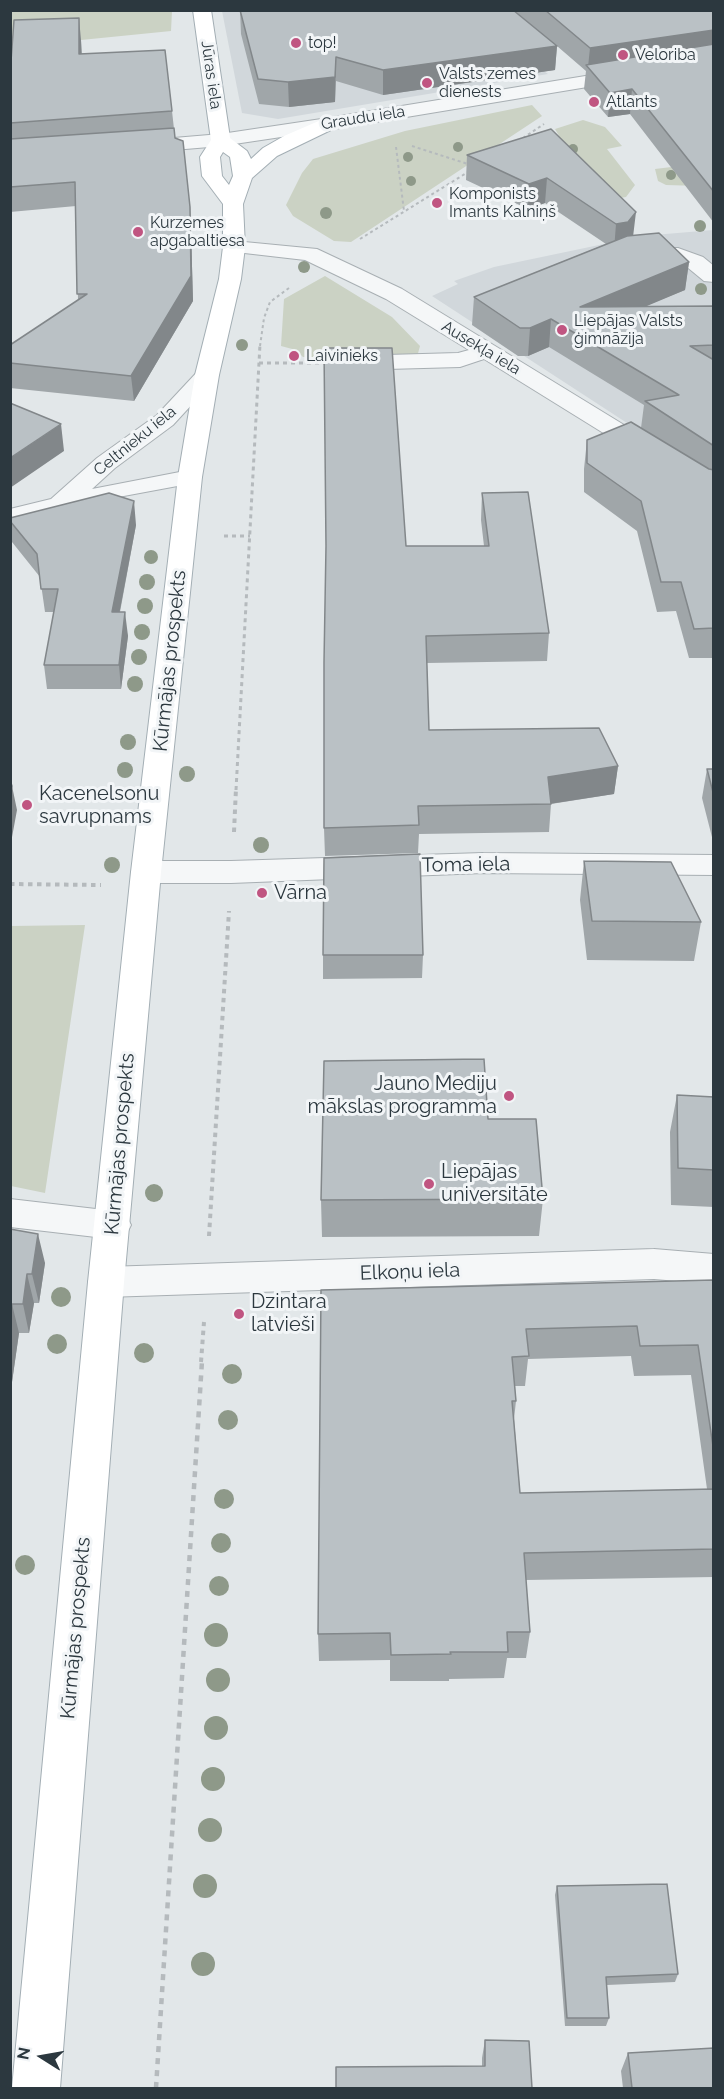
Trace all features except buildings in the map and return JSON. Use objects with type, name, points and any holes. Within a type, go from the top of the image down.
[{"type":"main road","name":"Jūras iela","points":[[202,10],[221,140]]},
{"type":"main road","name":"Kūrmājas prospekts","points":[[36,2088],[106,1282],[146,872],[190,477],[207,375],[224,307],[234,247],[233,204],[243,176],[270,152],[328,124]]},
{"type":"main road","points":[[233,204],[212,176],[210,157],[221,140],[240,154],[243,176]]},
{"type":"street","name":"Graudu iela","points":[[118,148],[221,140],[714,60]]},
{"type":"street","points":[[564,65],[582,80]]},
{"type":"street","name":"Ausekļa iela","points":[[234,247],[290,250],[309,254],[452,320],[487,351],[714,490]]},
{"type":"street","points":[[619,256],[655,252],[678,254],[695,262],[712,276]]},
{"type":"street","points":[[387,362],[460,360],[487,351]]},
{"type":"street","name":"Celtnieku iela","points":[[60,504],[106,463],[165,420],[207,375]]},
{"type":"street","name":"Celtnieku iela","points":[[10,517],[60,504],[190,477]]},
{"type":"street","name":"Toma iela","points":[[146,872],[231,872],[483,863],[714,865]]},
{"type":"street","points":[[10,1213],[113,1225]]},
{"type":"street","name":"Elkoņu iela","points":[[106,1282],[654,1264],[714,1269]]},
{"type":"path","points":[[523,138],[542,127],[582,80]]},
{"type":"path","points":[[395,141],[404,211]]},
{"type":"path","points":[[326,261],[477,167],[405,144]]},
{"type":"path","points":[[250,536],[259,363],[264,318]]},
{"type":"path","points":[[259,363],[387,362]]},
{"type":"path","points":[[10,885],[102,885]]},
{"type":"shaded area","points":[[11,11],[172,11],[171,31],[81,40],[17,43],[11,89]]},
{"type":"shaded area","points":[[222,11],[459,11],[548,74],[278,119],[242,113]]},
{"type":"shaded area","points":[[532,105],[542,116],[351,242],[334,241],[293,216],[286,205],[302,173],[313,159],[405,131]]},
{"type":"shaded area","points":[[583,120],[605,127],[622,146],[607,149],[635,185],[626,197],[598,202],[555,129]]},
{"type":"shaded area","points":[[688,165],[700,186],[666,185],[658,181],[655,169]]},
{"type":"shaded area","points":[[713,230],[713,479],[432,296],[458,284],[454,281],[494,267],[642,236]]},
{"type":"shaded area","points":[[325,276],[392,317],[420,346],[417,357],[303,357],[296,350],[281,346],[284,299]]},
{"type":"shaded area","points":[[85,925],[45,1193],[11,1186],[11,926]]},
{"type":"place","name":"top!","points":[[296,43]]},
{"type":"place","name":"Veloriba","points":[[623,55]]},
{"type":"place","name":"Valsts zemes dienests","points":[[427,83]]},
{"type":"place","name":"Atlants","points":[[594,102]]},
{"type":"place","name":"Komponists Imants Kalniņš","points":[[437,203]]},
{"type":"place","name":"Kurzemes apgabaltiesa","points":[[138,232]]},
{"type":"place","name":"Liepājas Valsts ģimnāzija","points":[[562,330]]},
{"type":"place","name":"Laivinieks","points":[[294,356]]},
{"type":"place","name":"Kacenelsonu savrupnams","points":[[27,805]]},
{"type":"place","name":"Vārna","points":[[262,893]]},
{"type":"place","name":"Jauno Mediju mākslas programma","points":[[509,1096]]},
{"type":"place","name":"Liepājas universitāte","points":[[429,1184]]},
{"type":"place","name":"Dzintara latvieši","points":[[239,1314]]}]
